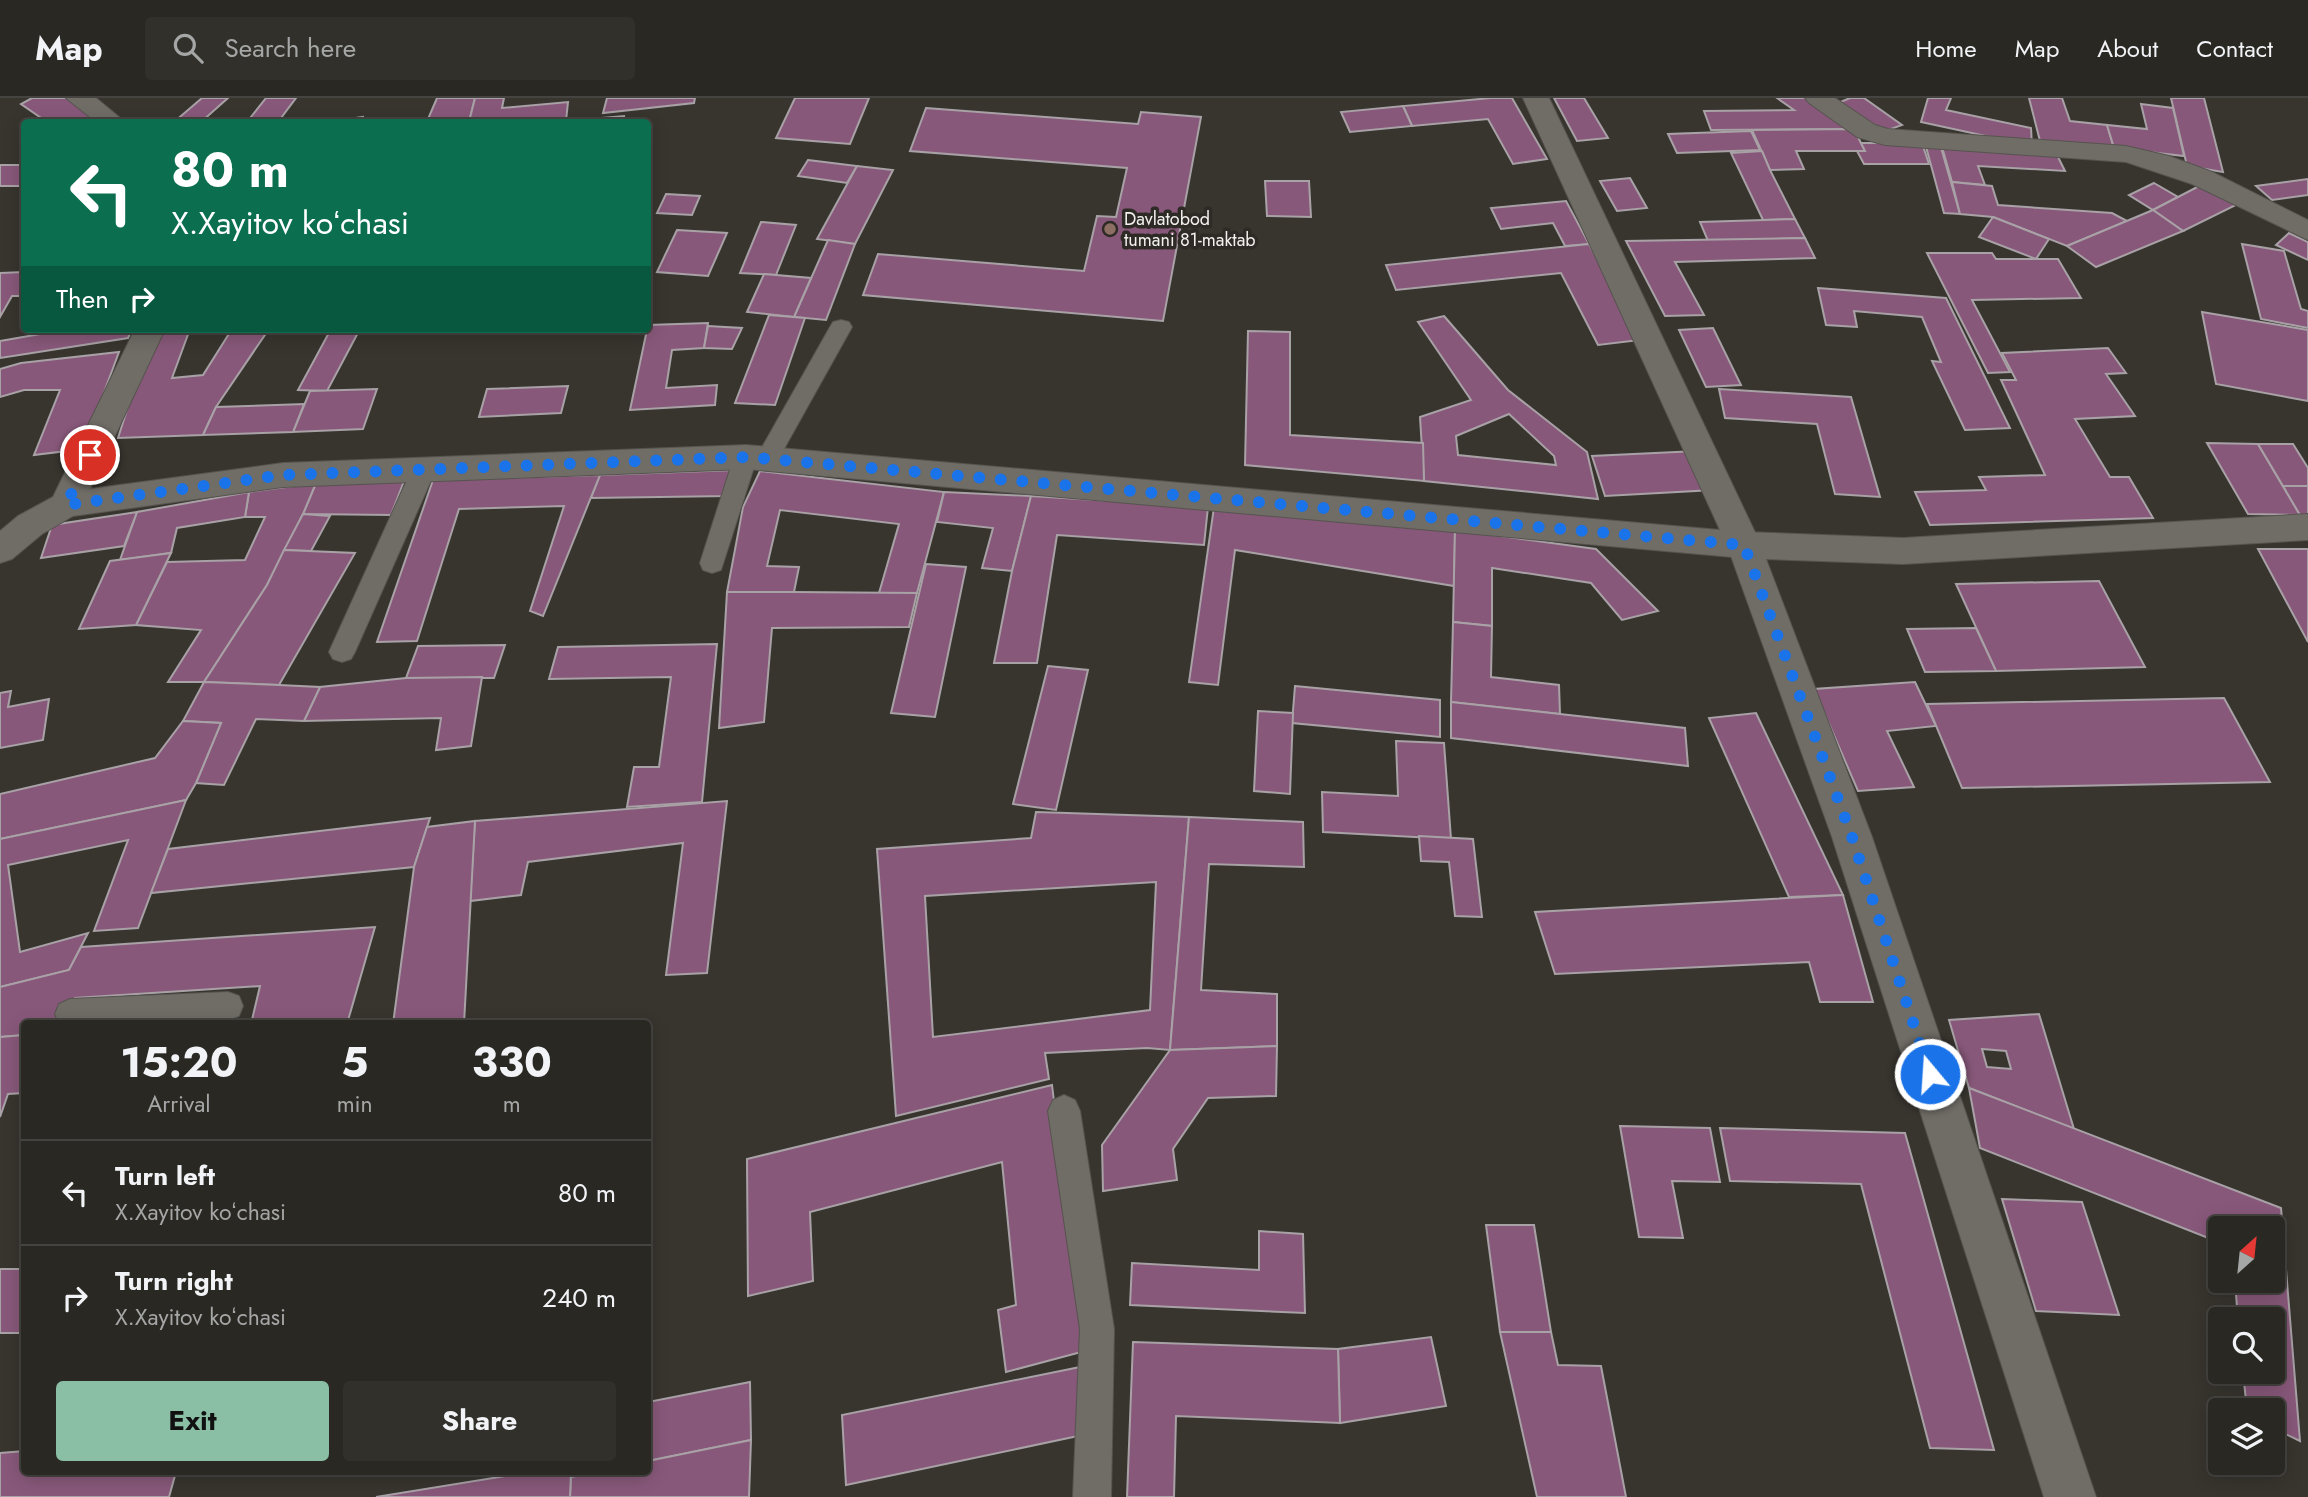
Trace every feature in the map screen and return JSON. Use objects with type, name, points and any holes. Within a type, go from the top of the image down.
[{"type":"street","points":[[79,98],[108,119]]},
{"type":"street","points":[[1536,98],[1744,545],[1852,837],[2070,1497]]},
{"type":"street","points":[[1818,98],[1866,131],[1885,137],[2105,152],[2159,162],[2202,178],[2308,231]]},
{"type":"street","points":[[66,505],[148,333]]},
{"type":"street","points":[[0,550],[30,525],[66,505],[283,475],[757,458],[1744,545],[1902,551],[2308,527]]},
{"type":"lane","points":[[712,563],[757,458],[841,327]]},
{"type":"lane","points":[[342,652],[424,469]]},
{"type":"lane","points":[[70,1014],[228,1006]]},
{"type":"lane","points":[[1064,1111],[1097,1329],[1092,1497]]},
{"type":"building","points":[[32,98],[68,98],[97,119],[43,119],[21,104]]},
{"type":"building","points":[[202,98],[228,98],[204,119],[178,119]]},
{"type":"building","points":[[266,98],[296,98],[280,119],[249,119]]},
{"type":"building","points":[[437,98],[475,98],[470,118],[428,119]]},
{"type":"building","points":[[475,98],[504,98],[502,108],[568,102],[566,119],[470,119]]},
{"type":"building","points":[[607,98],[695,98],[694,103],[603,113]]},
{"type":"building","points":[[795,98],[869,98],[850,144],[776,138]]},
{"type":"building","points":[[1512,98],[1547,159],[1513,164],[1488,119],[1412,126],[1403,106]]},
{"type":"building","points":[[1554,98],[1584,98],[1608,138],[1577,141]]},
{"type":"building","points":[[1777,98],[1815,98],[1854,129],[1711,130],[1704,111],[1794,110]]},
{"type":"building","points":[[1850,98],[1864,98],[1902,125],[1880,133],[1838,103]]},
{"type":"building","points":[[1928,98],[1951,98],[1946,110],[2031,128],[2032,146],[1921,122]]},
{"type":"building","points":[[2029,98],[2062,98],[2070,121],[2107,125],[2114,148],[2040,141]]},
{"type":"building","points":[[2171,98],[2204,98],[2223,172],[2187,166]]},
{"type":"building","points":[[2141,104],[2173,108],[2184,156],[2114,148],[2107,125],[2147,129]]},
{"type":"building","points":[[1403,106],[1412,126],[1350,132],[1341,112]]},
{"type":"building","points":[[926,108],[1138,124],[1141,112],[1201,117],[1163,321],[863,295],[878,254],[1084,271],[1097,216],[1116,217],[1127,168],[910,151]]},
{"type":"building","points":[[624,116],[624,119],[589,119]]},
{"type":"building","points":[[1854,129],[1865,151],[1796,151],[1804,169],[1770,170],[1752,130]]},
{"type":"building","points":[[1751,131],[1760,150],[1677,153],[1668,134]]},
{"type":"building","points":[[1861,143],[1922,143],[1929,164],[1864,164],[1857,151],[1865,151]]},
{"type":"building","points":[[1925,143],[1940,144],[1960,214],[1944,213]]},
{"type":"building","points":[[1942,147],[2056,153],[2065,171],[1978,166],[1985,185],[1952,182]]},
{"type":"building","points":[[1762,151],[1795,219],[1763,220],[1731,153]]},
{"type":"building","points":[[808,160],[857,166],[847,183],[798,176]]},
{"type":"building","points":[[0,165],[21,165],[21,186],[0,186]]},
{"type":"building","points":[[857,166],[893,170],[855,244],[817,239]]},
{"type":"building","points":[[1630,178],[1647,208],[1617,211],[1600,181]]},
{"type":"building","points":[[2308,179],[2308,195],[2272,200],[2256,186]]},
{"type":"building","points":[[1265,181],[1309,181],[1311,217],[1267,216]]},
{"type":"building","points":[[1952,182],[1992,186],[1998,205],[2112,213],[2127,221],[2067,246],[1993,217],[1960,214]]},
{"type":"building","points":[[2154,183],[2178,197],[2153,210],[2129,195]]},
{"type":"building","points":[[2205,183],[2238,204],[2183,231],[2153,210]]},
{"type":"building","points":[[666,194],[700,196],[692,215],[657,213]]},
{"type":"building","points":[[1566,201],[1589,244],[1565,246],[1553,223],[1501,229],[1491,208]]},
{"type":"building","points":[[2153,210],[2183,231],[2096,267],[2067,246]]},
{"type":"building","points":[[1993,217],[2049,239],[2036,259],[1979,237]]},
{"type":"building","points":[[1795,219],[1805,238],[1708,241],[1700,222]]},
{"type":"building","points":[[761,222],[796,225],[776,275],[740,273]]},
{"type":"building","points":[[677,230],[727,233],[708,276],[657,272]]},
{"type":"building","points":[[2289,233],[2308,242],[2308,260],[2276,245]]},
{"type":"building","points":[[1805,238],[1815,258],[1675,262],[1704,315],[1665,316],[1626,241]]},
{"type":"building","points":[[828,240],[855,244],[826,320],[794,317]]},
{"type":"building","points":[[1589,244],[1640,340],[1598,345],[1561,273],[1396,290],[1386,265]]},
{"type":"building","points":[[2242,244],[2284,251],[2301,309],[2308,311],[2308,328],[2261,319]]},
{"type":"building","points":[[1927,253],[1992,253],[1996,259],[2058,259],[2081,298],[1972,300],[2010,372],[1988,373]]},
{"type":"building","points":[[21,272],[21,296],[12,296],[0,317],[0,273]]},
{"type":"building","points":[[764,274],[811,278],[794,317],[747,312]]},
{"type":"building","points":[[1818,288],[1946,298],[2010,428],[1965,430],[1932,361],[1941,362],[1922,317],[1854,311],[1857,327],[1826,325]]},
{"type":"building","points":[[2202,312],[2308,330],[2308,401],[2216,384]]},
{"type":"building","points":[[769,315],[805,318],[775,405],[735,403]]},
{"type":"building","points":[[1444,316],[1508,390],[1587,452],[1598,499],[1424,481],[1420,417],[1471,400],[1418,322]],"holes":[[[1509,414],[1554,456],[1556,465],[1458,455],[1456,436]]]},
{"type":"building","points":[[708,323],[704,348],[672,350],[666,388],[717,385],[715,405],[630,410],[646,333],[651,333],[651,325]]},
{"type":"building","points":[[708,326],[742,328],[732,349],[704,348]]},
{"type":"building","points":[[1713,328],[1741,385],[1706,387],[1679,330]]},
{"type":"building","points":[[1248,331],[1290,332],[1290,435],[1423,443],[1424,481],[1245,465]]},
{"type":"building","points":[[46,333],[130,333],[128,338],[0,358],[0,341]]},
{"type":"building","points":[[156,333],[189,333],[172,378],[203,375],[229,333],[266,333],[216,407],[203,435],[118,438],[142,363]]},
{"type":"building","points":[[329,333],[358,333],[327,391],[298,390]]},
{"type":"building","points":[[2108,348],[2126,373],[2106,374],[2135,416],[2075,419],[2110,477],[2129,477],[2153,518],[1930,525],[1915,492],[1986,490],[1979,477],[2045,475],[2001,380],[2016,380],[2002,353]]},
{"type":"building","points":[[119,352],[83,449],[34,455],[60,390],[24,390],[0,397],[0,369],[21,363]]},
{"type":"building","points":[[568,386],[561,413],[479,417],[487,389]]},
{"type":"building","points":[[377,389],[363,429],[293,432],[310,391]]},
{"type":"building","points":[[1719,389],[1851,397],[1880,497],[1835,494],[1817,424],[1725,418]]},
{"type":"building","points":[[304,404],[293,432],[203,435],[216,407]]},
{"type":"building","points":[[2207,443],[2258,444],[2300,515],[2248,514]]},
{"type":"building","points":[[2258,444],[2293,444],[2308,468],[2308,486],[2283,486]]},
{"type":"building","points":[[1697,451],[1713,490],[1605,496],[1592,456]]},
{"type":"building","points":[[735,470],[728,496],[591,498],[600,475]]},
{"type":"building","points":[[760,471],[944,492],[917,593],[879,593],[899,524],[780,510],[767,566],[799,567],[794,592],[727,592],[743,507]]},
{"type":"building","points":[[600,475],[543,616],[530,611],[564,506],[459,509],[417,641],[377,642],[433,480]]},
{"type":"building","points":[[404,481],[391,515],[303,514],[316,483]]},
{"type":"building","points":[[316,483],[267,585],[204,682],[168,682],[201,630],[136,625],[167,562],[245,560],[265,517],[245,517],[249,492]]},
{"type":"building","points":[[2283,486],[2308,486],[2308,515],[2300,515]]},
{"type":"building","points":[[249,492],[245,517],[177,528],[171,553],[120,560],[137,512]]},
{"type":"building","points":[[944,492],[1031,496],[1012,571],[982,568],[993,528],[937,522]]},
{"type":"building","points":[[1031,496],[1208,507],[1204,545],[1057,535],[1037,663],[994,663],[1012,571]]},
{"type":"building","points":[[1214,507],[1455,530],[1454,586],[1235,550],[1218,685],[1189,682]]},
{"type":"building","points":[[137,512],[124,546],[41,558],[52,525]]},
{"type":"building","points":[[303,514],[330,516],[311,551],[284,550]]},
{"type":"building","points":[[1455,530],[1596,549],[1658,611],[1622,620],[1591,583],[1492,568],[1492,626],[1453,622]]},
{"type":"building","points":[[2258,549],[2308,549],[2308,642]]},
{"type":"building","points":[[284,550],[355,553],[279,685],[204,682],[267,585]]},
{"type":"building","points":[[171,553],[136,625],[79,629],[110,561]]},
{"type":"building","points":[[926,564],[966,567],[935,717],[891,713]]},
{"type":"building","points":[[2099,581],[2145,667],[1996,671],[1956,584]]},
{"type":"building","points":[[727,592],[917,593],[909,627],[772,628],[764,722],[719,728]]},
{"type":"building","points":[[1453,622],[1492,626],[1491,677],[1559,685],[1560,714],[1451,702]]},
{"type":"building","points":[[1976,628],[1996,671],[1925,672],[1907,629]]},
{"type":"building","points":[[717,644],[702,802],[627,807],[634,767],[659,767],[671,677],[549,679],[558,647]]},
{"type":"building","points":[[505,645],[494,678],[406,678],[418,646]]},
{"type":"building","points":[[1048,666],[1088,670],[1056,810],[1013,804]]},
{"type":"building","points":[[482,677],[471,746],[436,750],[441,718],[304,721],[320,687],[406,678]]},
{"type":"building","points":[[204,682],[320,687],[304,721],[256,719],[224,785],[196,783],[221,723],[183,721]]},
{"type":"building","points":[[1915,682],[1936,726],[1887,731],[1914,787],[1858,791],[1814,689]]},
{"type":"building","points":[[1295,686],[1440,700],[1440,737],[1292,723]]},
{"type":"building","points":[[11,691],[8,707],[49,699],[43,740],[0,748],[0,693]]},
{"type":"building","points":[[2224,698],[2270,782],[1962,788],[1927,704]]},
{"type":"building","points":[[1451,702],[1685,728],[1688,766],[1451,738]]},
{"type":"building","points":[[1258,711],[1293,713],[1290,794],[1254,791]]},
{"type":"building","points":[[1756,713],[1843,895],[1789,897],[1709,718]]},
{"type":"building","points":[[183,721],[221,723],[186,800],[0,839],[0,794],[155,758]]},
{"type":"building","points":[[1396,741],[1444,743],[1451,839],[1323,832],[1322,792],[1398,796]]},
{"type":"building","points":[[186,800],[138,928],[94,931],[128,840],[8,865],[20,952],[88,933],[69,970],[0,987],[0,839]]},
{"type":"building","points":[[727,801],[707,973],[666,975],[683,843],[528,862],[521,895],[470,901],[475,821]]},
{"type":"building","points":[[1036,812],[1189,817],[1170,1050],[1147,1048],[1045,1053],[1049,1079],[896,1116],[877,849],[1031,838]],"holes":[[[1156,882],[1150,1010],[933,1037],[925,896]]]},
{"type":"building","points":[[1189,817],[1303,822],[1304,867],[1209,864],[1201,990],[1277,994],[1277,1046],[1170,1050]]},
{"type":"building","points":[[430,818],[414,867],[151,893],[168,849]]},
{"type":"building","points":[[475,821],[464,1020],[394,1020],[414,867],[427,827]]},
{"type":"building","points":[[1419,836],[1473,839],[1482,917],[1455,916],[1449,862],[1421,861]]},
{"type":"building","points":[[1843,895],[1873,1002],[1820,1002],[1809,962],[1555,974],[1535,912]]},
{"type":"building","points":[[375,927],[348,1020],[252,1020],[260,986],[75,998],[67,1020],[21,1020],[21,1035],[0,1037],[0,987],[69,970],[81,947]]},
{"type":"building","points":[[2039,1014],[2074,1129],[1969,1088],[1949,1020]],"holes":[[[1982,1049],[2006,1051],[2011,1069],[1987,1067]]]},
{"type":"building","points":[[21,1035],[21,1093],[8,1094],[0,1117],[0,1037]]},
{"type":"building","points":[[1277,1046],[1276,1096],[1208,1098],[1173,1149],[1177,1180],[1103,1191],[1102,1145],[1170,1050]]},
{"type":"building","points":[[1052,1085],[1085,1351],[1006,1372],[998,1310],[1016,1305],[1002,1162],[810,1212],[813,1281],[748,1296],[747,1159]]},
{"type":"building","points":[[1969,1088],[2281,1208],[2282,1216],[2208,1216],[2208,1238],[1980,1148]]},
{"type":"building","points":[[1620,1126],[1710,1128],[1720,1182],[1672,1181],[1683,1238],[1639,1237]]},
{"type":"building","points":[[1720,1128],[1905,1133],[1994,1450],[1930,1448],[1861,1184],[1730,1181]]},
{"type":"building","points":[[2002,1199],[2082,1202],[2119,1315],[2036,1311]]},
{"type":"building","points":[[1486,1225],[1534,1225],[1551,1332],[1500,1332]]},
{"type":"building","points":[[1259,1231],[1303,1234],[1305,1313],[1130,1305],[1132,1263],[1259,1270]]},
{"type":"building","points":[[0,1269],[21,1269],[21,1333],[0,1333]]},
{"type":"building","points":[[2286,1269],[2300,1441],[2285,1434],[2285,1398],[2246,1398],[2244,1384],[2285,1384],[2285,1307],[2237,1307],[2236,1293],[2286,1293]]},
{"type":"building","points":[[1500,1332],[1551,1332],[1558,1365],[1601,1366],[1626,1497],[1537,1497]]},
{"type":"building","points":[[1431,1337],[1446,1406],[1340,1423],[1338,1349]]},
{"type":"building","points":[[1133,1342],[1338,1349],[1340,1423],[1176,1416],[1174,1497],[1127,1497]]},
{"type":"building","points":[[1080,1367],[1083,1435],[846,1485],[842,1415]]},
{"type":"building","points":[[750,1382],[751,1440],[651,1460],[651,1401]]},
{"type":"building","points":[[751,1440],[749,1497],[570,1497],[571,1477],[651,1475],[651,1460]]},
{"type":"building","points":[[21,1451],[21,1475],[175,1475],[169,1497],[0,1497],[0,1453]]},
{"type":"building","points":[[511,1475],[571,1475],[570,1497],[376,1497]]},
{"type":"place","name":"Davlatobod tumani 81-maktab","points":[[1110,229]]},
{"type":"route","points":[[90,455],[66,505],[283,475],[746,457],[1744,545],[1852,837],[1930,1074]]}]
